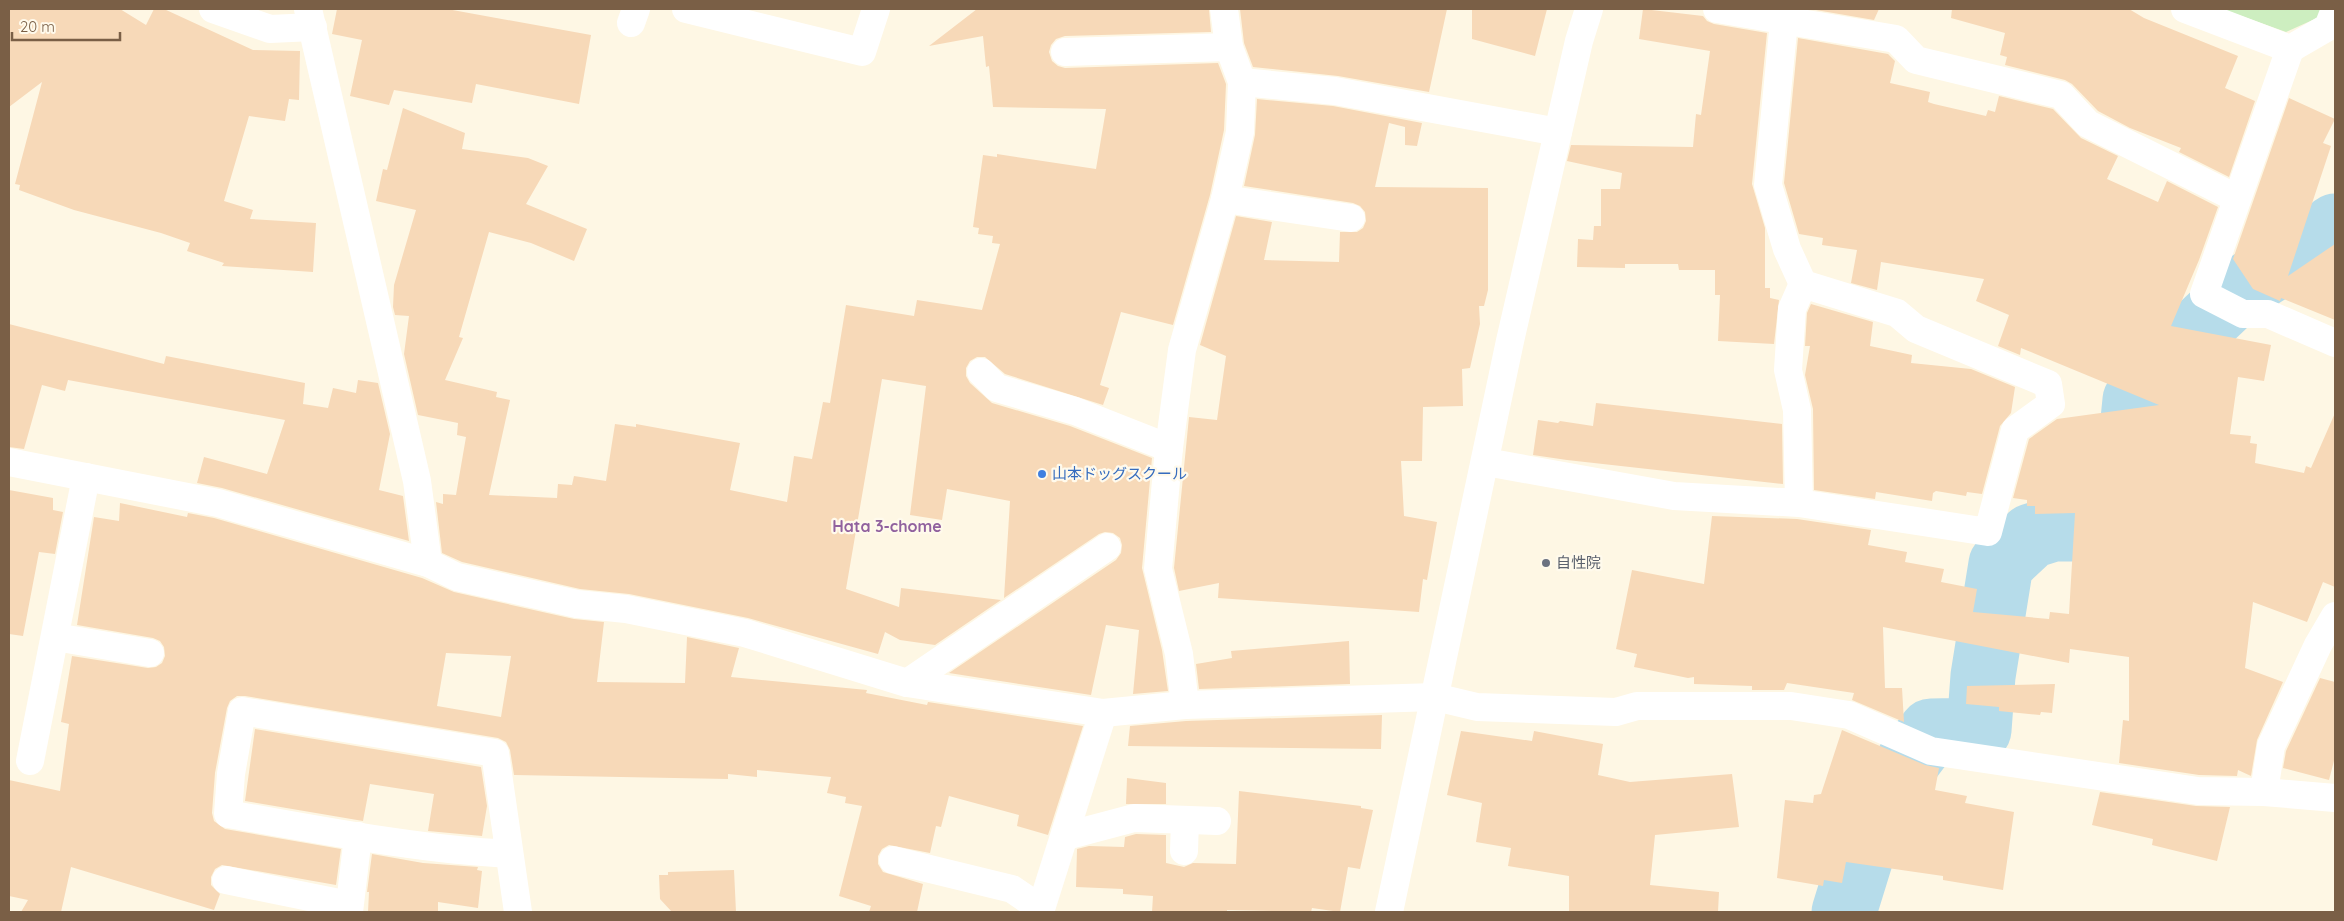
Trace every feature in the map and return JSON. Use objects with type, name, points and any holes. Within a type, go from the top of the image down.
[{"type":"street","points":[[213,9],[270,30],[310,18],[417,481],[428,563]]},
{"type":"street","points":[[686,9],[862,52],[876,9]]},
{"type":"street","points":[[1184,705],[1179,654],[1158,569],[1169,448],[1182,350],[1225,199],[1240,132],[1242,82],[1224,24],[1224,9]]},
{"type":"street","points":[[1389,912],[1486,462],[1510,341],[1579,41],[1589,9]]},
{"type":"street","points":[[1717,9],[1896,39],[1916,60],[2061,95],[2088,124],[2236,198]]},
{"type":"street","points":[[2185,9],[2290,49]]},
{"type":"street","points":[[2335,9],[2328,27],[2290,49],[2236,198],[2204,294],[2243,314],[2268,314],[2335,342]]},
{"type":"street","points":[[1486,462],[1674,496],[1799,503],[1988,532],[2015,430],[2051,404],[2048,384],[1916,329],[1897,313],[1803,284],[1787,249],[1768,185],[1784,20]]},
{"type":"street","points":[[1066,52],[1230,47]]},
{"type":"street","points":[[1242,82],[1335,90],[1558,132]]},
{"type":"street","points":[[1225,199],[1351,218]]},
{"type":"street","points":[[1799,503],[1797,410],[1788,370],[1792,309],[1803,284]]},
{"type":"street","points":[[981,372],[997,388],[1075,411],[1169,448]]},
{"type":"street","points":[[9,462],[218,504],[428,563],[457,577],[577,604],[626,609],[745,633],[908,683],[1103,713],[1184,705],[1435,697],[1477,707],[1616,712],[1637,706],[1791,706],[1849,715],[1931,751],[2198,791],[2264,792],[2335,798]]},
{"type":"street","points":[[30,761],[86,477]]},
{"type":"street","points":[[908,683],[1107,547]]},
{"type":"street","points":[[2264,792],[2271,746],[2318,645],[2335,616]]},
{"type":"street","points":[[55,637],[150,653]]},
{"type":"street","points":[[509,854],[464,852],[228,814],[231,774],[242,711],[495,753],[518,912]]},
{"type":"street","points":[[893,860],[1012,889],[1040,910],[1066,836],[1103,713]]},
{"type":"street","points":[[1066,836],[1134,818],[1216,821]]},
{"type":"street","points":[[1184,851],[1185,820]]},
{"type":"street","points":[[226,880],[349,909],[358,836]]},
{"type":"green space","points":[[2222,9],[2328,9],[2326,14],[2286,32]]},
{"type":"building","points":[[9,9],[120,9],[146,25],[154,9],[164,9],[253,50],[300,51],[299,100],[289,99],[285,121],[249,116],[224,201],[253,210],[250,219],[316,223],[313,272],[222,266],[224,263],[187,251],[190,243],[161,233],[74,210],[19,190],[20,185],[15,184],[42,82],[9,107]]},
{"type":"building","points":[[337,9],[447,9],[591,35],[579,104],[476,84],[472,103],[394,90],[389,105],[350,96],[362,40],[332,34]]},
{"type":"building","points":[[977,9],[1209,9],[1211,32],[1065,36],[1056,39],[1051,45],[1049,52],[1052,61],[1058,66],[1065,68],[1218,63],[1226,84],[1224,130],[1210,195],[1173,325],[1121,312],[1100,385],[1109,388],[1103,405],[1005,374],[985,357],[977,357],[970,361],[966,368],[966,376],[970,383],[992,403],[1070,426],[1152,458],[1142,568],[1162,650],[1168,691],[1133,694],[1139,630],[1106,625],[1091,695],[949,673],[1116,560],[1121,553],[1122,545],[1120,538],[1113,533],[1105,532],[1099,534],[1004,598],[1010,501],[947,489],[942,520],[910,515],[926,386],[882,379],[846,589],[899,607],[901,588],[1001,600],[935,645],[900,640],[885,632],[878,654],[748,618],[629,594],[580,589],[462,562],[442,553],[436,502],[443,504],[443,494],[456,495],[466,437],[457,435],[458,423],[418,415],[404,354],[409,316],[395,315],[393,307],[394,285],[416,210],[376,201],[383,169],[387,170],[403,108],[465,133],[462,149],[528,158],[548,166],[526,204],[587,229],[574,261],[531,243],[489,232],[459,337],[463,338],[445,380],[497,392],[496,397],[510,400],[489,495],[557,498],[558,484],[572,485],[574,476],[606,481],[615,424],[636,427],[636,424],[740,443],[730,490],[787,502],[794,456],[812,459],[823,402],[830,403],[846,305],[914,316],[917,300],[982,310],[1000,244],[992,243],[993,236],[978,234],[979,228],[973,227],[983,155],[997,157],[997,154],[1096,169],[1106,109],[993,107],[989,66],[986,67],[983,36],[929,46]]},
{"type":"building","points":[[1240,9],[1447,9],[1429,92],[1338,76],[1253,67],[1244,43]]},
{"type":"building","points":[[1472,9],[1547,9],[1535,56],[1472,39]]},
{"type":"building","points":[[1643,9],[1703,16],[1707,21],[1714,24],[1767,33],[1752,184],[1765,228],[1765,288],[1770,288],[1770,298],[1779,300],[1774,344],[1718,341],[1720,295],[1715,295],[1715,270],[1679,270],[1678,264],[1625,264],[1625,268],[1577,267],[1578,239],[1593,240],[1594,226],[1601,226],[1601,189],[1620,189],[1622,173],[1567,161],[1571,145],[1693,147],[1696,114],[1701,115],[1710,51],[1639,39]]},
{"type":"building","points":[[1810,9],[1879,9],[1874,20]]},
{"type":"building","points":[[1952,9],[2129,9],[2144,18],[2238,56],[2225,88],[2255,101],[2229,177],[2179,152],[2181,148],[2130,128],[2098,111],[2072,84],[2065,80],[2005,65],[2007,57],[2000,55],[2005,33],[1951,18]]},
{"type":"building","points":[[1798,38],[1888,54],[1895,61],[1890,83],[1930,92],[1928,102],[1934,104],[1986,116],[1988,110],[1995,112],[1999,96],[2053,109],[2081,138],[2118,156],[2107,179],[2158,202],[2167,181],[2218,207],[2199,260],[2171,326],[2271,345],[2264,381],[2238,377],[2230,434],[2251,436],[2250,443],[2257,444],[2255,463],[2304,473],[2306,466],[2311,468],[2335,413],[2335,587],[2323,582],[2307,622],[2253,602],[2245,668],[2283,682],[2257,740],[2251,776],[2238,770],[2237,776],[2199,775],[2119,763],[2123,720],[2129,721],[2129,657],[2070,649],[2069,663],[1883,627],[1885,688],[1902,688],[1904,722],[1852,700],[1854,693],[1787,683],[1784,690],[1752,690],[1752,686],[1694,684],[1694,677],[1688,678],[1634,667],[1637,654],[1616,649],[1632,570],[1704,584],[1712,516],[1797,519],[1871,530],[1868,545],[1907,552],[1905,562],[1944,569],[1941,582],[1977,589],[1973,612],[2049,619],[2050,612],[2069,614],[2075,513],[2035,514],[2035,506],[2027,506],[2027,500],[2013,498],[2029,439],[2057,419],[2159,405],[2021,348],[2020,355],[1998,346],[2009,315],[1976,301],[1984,279],[1881,262],[1877,290],[1851,283],[1857,250],[1822,245],[1823,238],[1799,234],[1784,183]]},
{"type":"building","points":[[2289,98],[2335,119],[2323,143],[2331,146],[2288,276],[2335,244],[2335,320],[2281,298],[2280,301],[2253,289],[2233,259]]},
{"type":"building","points":[[1257,99],[1333,106],[1422,123],[1417,146],[1405,145],[1405,127],[1389,123],[1375,187],[1488,188],[1488,290],[1484,306],[1479,306],[1480,324],[1470,368],[1462,369],[1463,406],[1423,407],[1422,461],[1401,461],[1404,516],[1437,522],[1427,580],[1423,579],[1419,612],[1218,598],[1219,583],[1179,591],[1174,568],[1189,417],[1217,420],[1226,356],[1200,345],[1236,216],[1272,222],[1264,260],[1339,262],[1340,232],[1357,232],[1363,228],[1366,221],[1365,212],[1360,206],[1353,203],[1244,186],[1255,135]]},
{"type":"building","points":[[1811,304],[1873,322],[1870,346],[1912,355],[1911,363],[1971,369],[2015,387],[2011,413],[2000,426],[1982,494],[1967,492],[1966,496],[1936,491],[1933,493],[1932,501],[1876,492],[1875,499],[1814,490],[1813,409],[1805,375],[1810,346],[1805,346],[1807,313]]},
{"type":"building","points":[[9,324],[164,364],[166,356],[305,383],[303,404],[328,408],[333,388],[356,393],[358,380],[378,383],[390,434],[379,490],[403,496],[409,541],[222,488],[197,483],[204,457],[267,474],[285,420],[68,380],[65,391],[42,385],[24,449],[9,447]]},
{"type":"building","points":[[1596,403],[1782,424],[1783,484],[1533,455],[1538,420],[1593,426]]},
{"type":"building","points":[[9,490],[53,498],[53,510],[63,512],[55,554],[39,552],[23,636],[9,634]]},
{"type":"building","points":[[120,503],[187,517],[188,513],[214,518],[422,578],[454,592],[574,619],[604,622],[597,682],[685,683],[687,637],[739,648],[731,677],[867,690],[866,693],[927,705],[928,702],[1083,726],[1048,835],[1017,826],[1019,815],[949,796],[941,827],[936,826],[930,853],[889,845],[882,849],[878,856],[878,864],[883,872],[923,884],[917,912],[869,912],[871,906],[839,896],[862,806],[845,803],[846,797],[827,793],[831,777],[757,770],[757,777],[728,774],[728,779],[514,775],[510,750],[506,742],[498,738],[237,696],[230,701],[227,708],[215,773],[212,813],[214,821],[225,829],[341,849],[336,885],[222,865],[215,869],[211,877],[211,885],[220,894],[214,910],[71,867],[61,912],[21,912],[28,900],[9,896],[9,780],[60,791],[69,724],[61,722],[72,656],[148,668],[156,667],[162,663],[165,656],[164,647],[160,641],[153,638],[77,625],[94,517],[119,521]],"holes":[[[446,653],[511,656],[501,717],[437,706]]]},
{"type":"building","points":[[1349,641],[1350,684],[1199,689],[1196,664],[1232,658],[1231,651]]},
{"type":"building","points":[[2320,678],[2335,682],[2335,757],[2329,780],[2283,768],[2286,751]]},
{"type":"building","points":[[2055,684],[2052,713],[2041,712],[2040,715],[1999,711],[1999,707],[1966,704],[1967,686]]},
{"type":"building","points":[[1382,715],[1381,749],[1128,746],[1130,726],[1186,721]]},
{"type":"building","points":[[255,729],[481,767],[487,806],[482,836],[428,831],[434,794],[370,784],[363,821],[245,801]]},
{"type":"building","points":[[1842,730],[1925,765],[1939,768],[1935,790],[1967,796],[1965,803],[2014,812],[2003,890],[1943,880],[1943,876],[1846,862],[1842,883],[1824,880],[1823,886],[1777,878],[1785,800],[1813,803],[1814,795],[1821,794]]},
{"type":"building","points":[[1461,731],[1532,741],[1534,731],[1603,744],[1598,775],[1630,782],[1732,774],[1739,827],[1655,835],[1650,885],[1719,892],[1718,912],[1569,912],[1569,876],[1508,866],[1511,848],[1476,842],[1482,803],[1447,795]]},
{"type":"building","points":[[1127,778],[1166,783],[1166,804],[1126,804]]},
{"type":"building","points":[[1239,791],[1361,806],[1361,808],[1373,810],[1360,869],[1348,867],[1340,912],[1312,908],[1311,912],[1227,910],[1227,912],[1152,912],[1153,896],[1123,894],[1123,889],[1076,887],[1077,849],[1089,846],[1124,847],[1125,837],[1136,834],[1166,835],[1166,863],[1184,867],[1193,863],[1236,864]]},
{"type":"building","points":[[2100,792],[2196,806],[2230,807],[2217,861],[2152,845],[2153,839],[2092,825]]},
{"type":"building","points":[[372,854],[423,863],[478,867],[477,870],[482,871],[478,908],[438,902],[438,912],[368,912],[369,892],[367,892]]},
{"type":"building","points":[[734,870],[736,912],[672,912],[660,899],[659,875],[668,875],[668,872]]},
{"type":"waterway","points":[[1844,912],[1866,841],[1909,760],[1931,731],[1979,730],[1983,676],[2001,564],[2031,536],[2053,529],[2121,529],[2139,518],[2145,498],[2132,430],[2135,400],[2185,342],[2242,288],[2317,241],[2335,226]]},
{"type":"place","name":"山本ドッグスクール","points":[[1042,474]]},
{"type":"place","name":"自性院","points":[[1546,563]]},
{"type":"district","name":"Hata 3-chome","points":[[887,526]]}]
